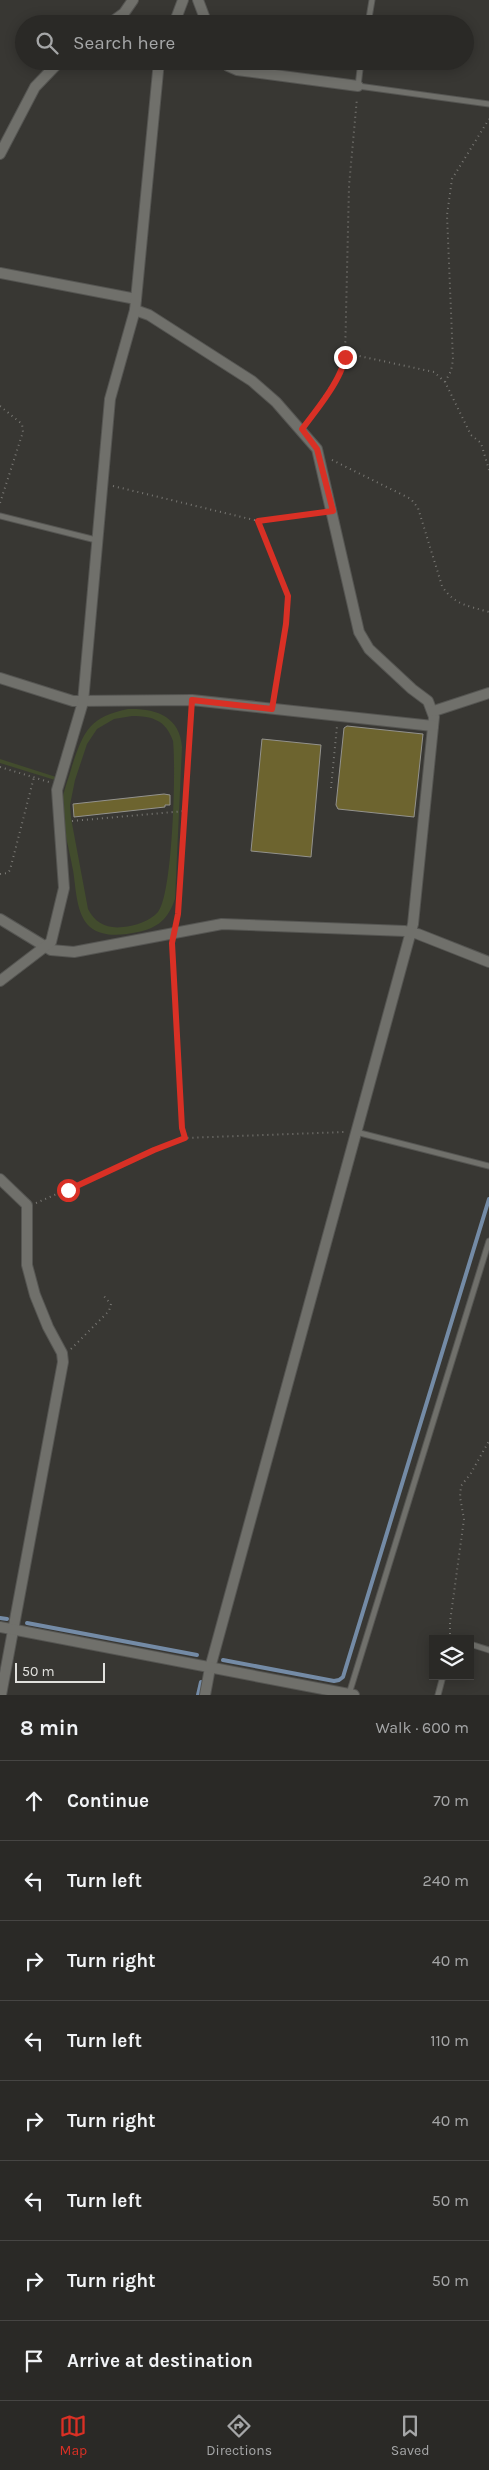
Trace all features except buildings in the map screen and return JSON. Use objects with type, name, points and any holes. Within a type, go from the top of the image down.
[{"type":"street","points":[[121,15],[133,0]]},
{"type":"street","points":[[177,15],[183,0]]},
{"type":"street","points":[[198,0],[204,15]]},
{"type":"street","points":[[0,154],[35,87],[51,70]]},
{"type":"street","points":[[0,981],[46,948],[53,935],[64,888],[64,861],[56,797],[83,702],[110,399],[135,305],[159,70]]},
{"type":"street","points":[[237,70],[358,86]]},
{"type":"street","points":[[0,273],[135,305],[252,381],[302,429],[317,449],[321,460],[359,632],[364,642],[412,689],[428,701],[434,711],[413,924],[210,1668],[205,1695]]},
{"type":"street","points":[[0,678],[73,701],[192,700],[433,726]]},
{"type":"street","points":[[434,711],[489,694]]},
{"type":"street","points":[[0,920],[56,952],[74,952],[204,926],[238,924],[410,932],[489,962]]},
{"type":"street","points":[[0,1179],[27,1205],[27,1265],[35,1295],[62,1357],[1,1695]]},
{"type":"street","points":[[0,1626],[352,1694]]},
{"type":"lane","points":[[370,15],[372,0]]},
{"type":"lane","points":[[360,70],[358,86],[489,104]]},
{"type":"lane","points":[[0,516],[96,540]]},
{"type":"lane","points":[[355,1132],[489,1166]]},
{"type":"lane","points":[[352,1694],[489,1241]]},
{"type":"lane","points":[[474,1645],[489,1650]]},
{"type":"lane","points":[[438,1695],[441,1680]]},
{"type":"path","points":[[302,429],[344,367],[349,186],[358,86]]},
{"type":"path","points":[[445,382],[451,371],[453,360],[446,215],[448,197],[452,179],[489,119]]},
{"type":"path","points":[[345,353],[434,372],[445,382],[471,435],[481,444],[489,470]]},
{"type":"path","points":[[0,406],[22,424],[24,432],[0,503]]},
{"type":"path","points":[[321,460],[336,462],[411,499],[418,508],[442,586],[449,597],[456,602],[489,612]]},
{"type":"path","points":[[101,484],[258,521],[333,511]]},
{"type":"path","points":[[258,521],[288,596],[286,624],[272,709]]},
{"type":"path","points":[[185,1138],[182,1128],[172,943],[178,914],[192,700]]},
{"type":"path","points":[[331,788],[338,716]]},
{"type":"path","points":[[0,767],[59,785]]},
{"type":"path","points":[[0,874],[8,873],[10,870],[34,778]]},
{"type":"path","points":[[72,821],[172,811],[185,812]]},
{"type":"path","points":[[27,1205],[51,1199],[154,1150],[185,1138],[355,1132]]},
{"type":"path","points":[[62,1357],[109,1311],[111,1304],[102,1294]]},
{"type":"path","points":[[450,1635],[450,1622],[464,1519],[460,1497],[461,1486],[480,1460],[489,1441]]},
{"type":"green space","points":[[138,709],[156,712],[164,716],[177,728],[182,747],[175,899],[169,912],[157,925],[138,932],[113,935],[101,933],[90,927],[82,916],[77,901],[64,827],[62,803],[72,766],[85,734],[97,721],[115,712]],"holes":[[[132,716],[152,718],[162,724],[173,741],[174,802],[170,857],[163,901],[158,912],[137,924],[112,927],[102,924],[94,918],[88,909],[70,805],[75,780],[87,744],[97,729],[114,719]]]},
{"type":"green space","points":[[0,759],[56,777],[55,780],[0,763]]},
{"type":"waterway","points":[[223,1660],[334,1681],[343,1677],[489,1199]]},
{"type":"waterway","points":[[0,1618],[7,1619]]},
{"type":"waterway","points":[[27,1623],[197,1655]]},
{"type":"waterway","points":[[198,1695],[201,1682]]},
{"type":"route","points":[[68,1190],[154,1150],[185,1138],[182,1128],[172,943],[178,914],[192,700],[272,709],[286,624],[288,596],[258,521],[333,511],[317,449],[302,429],[344,367],[345,357]]}]
